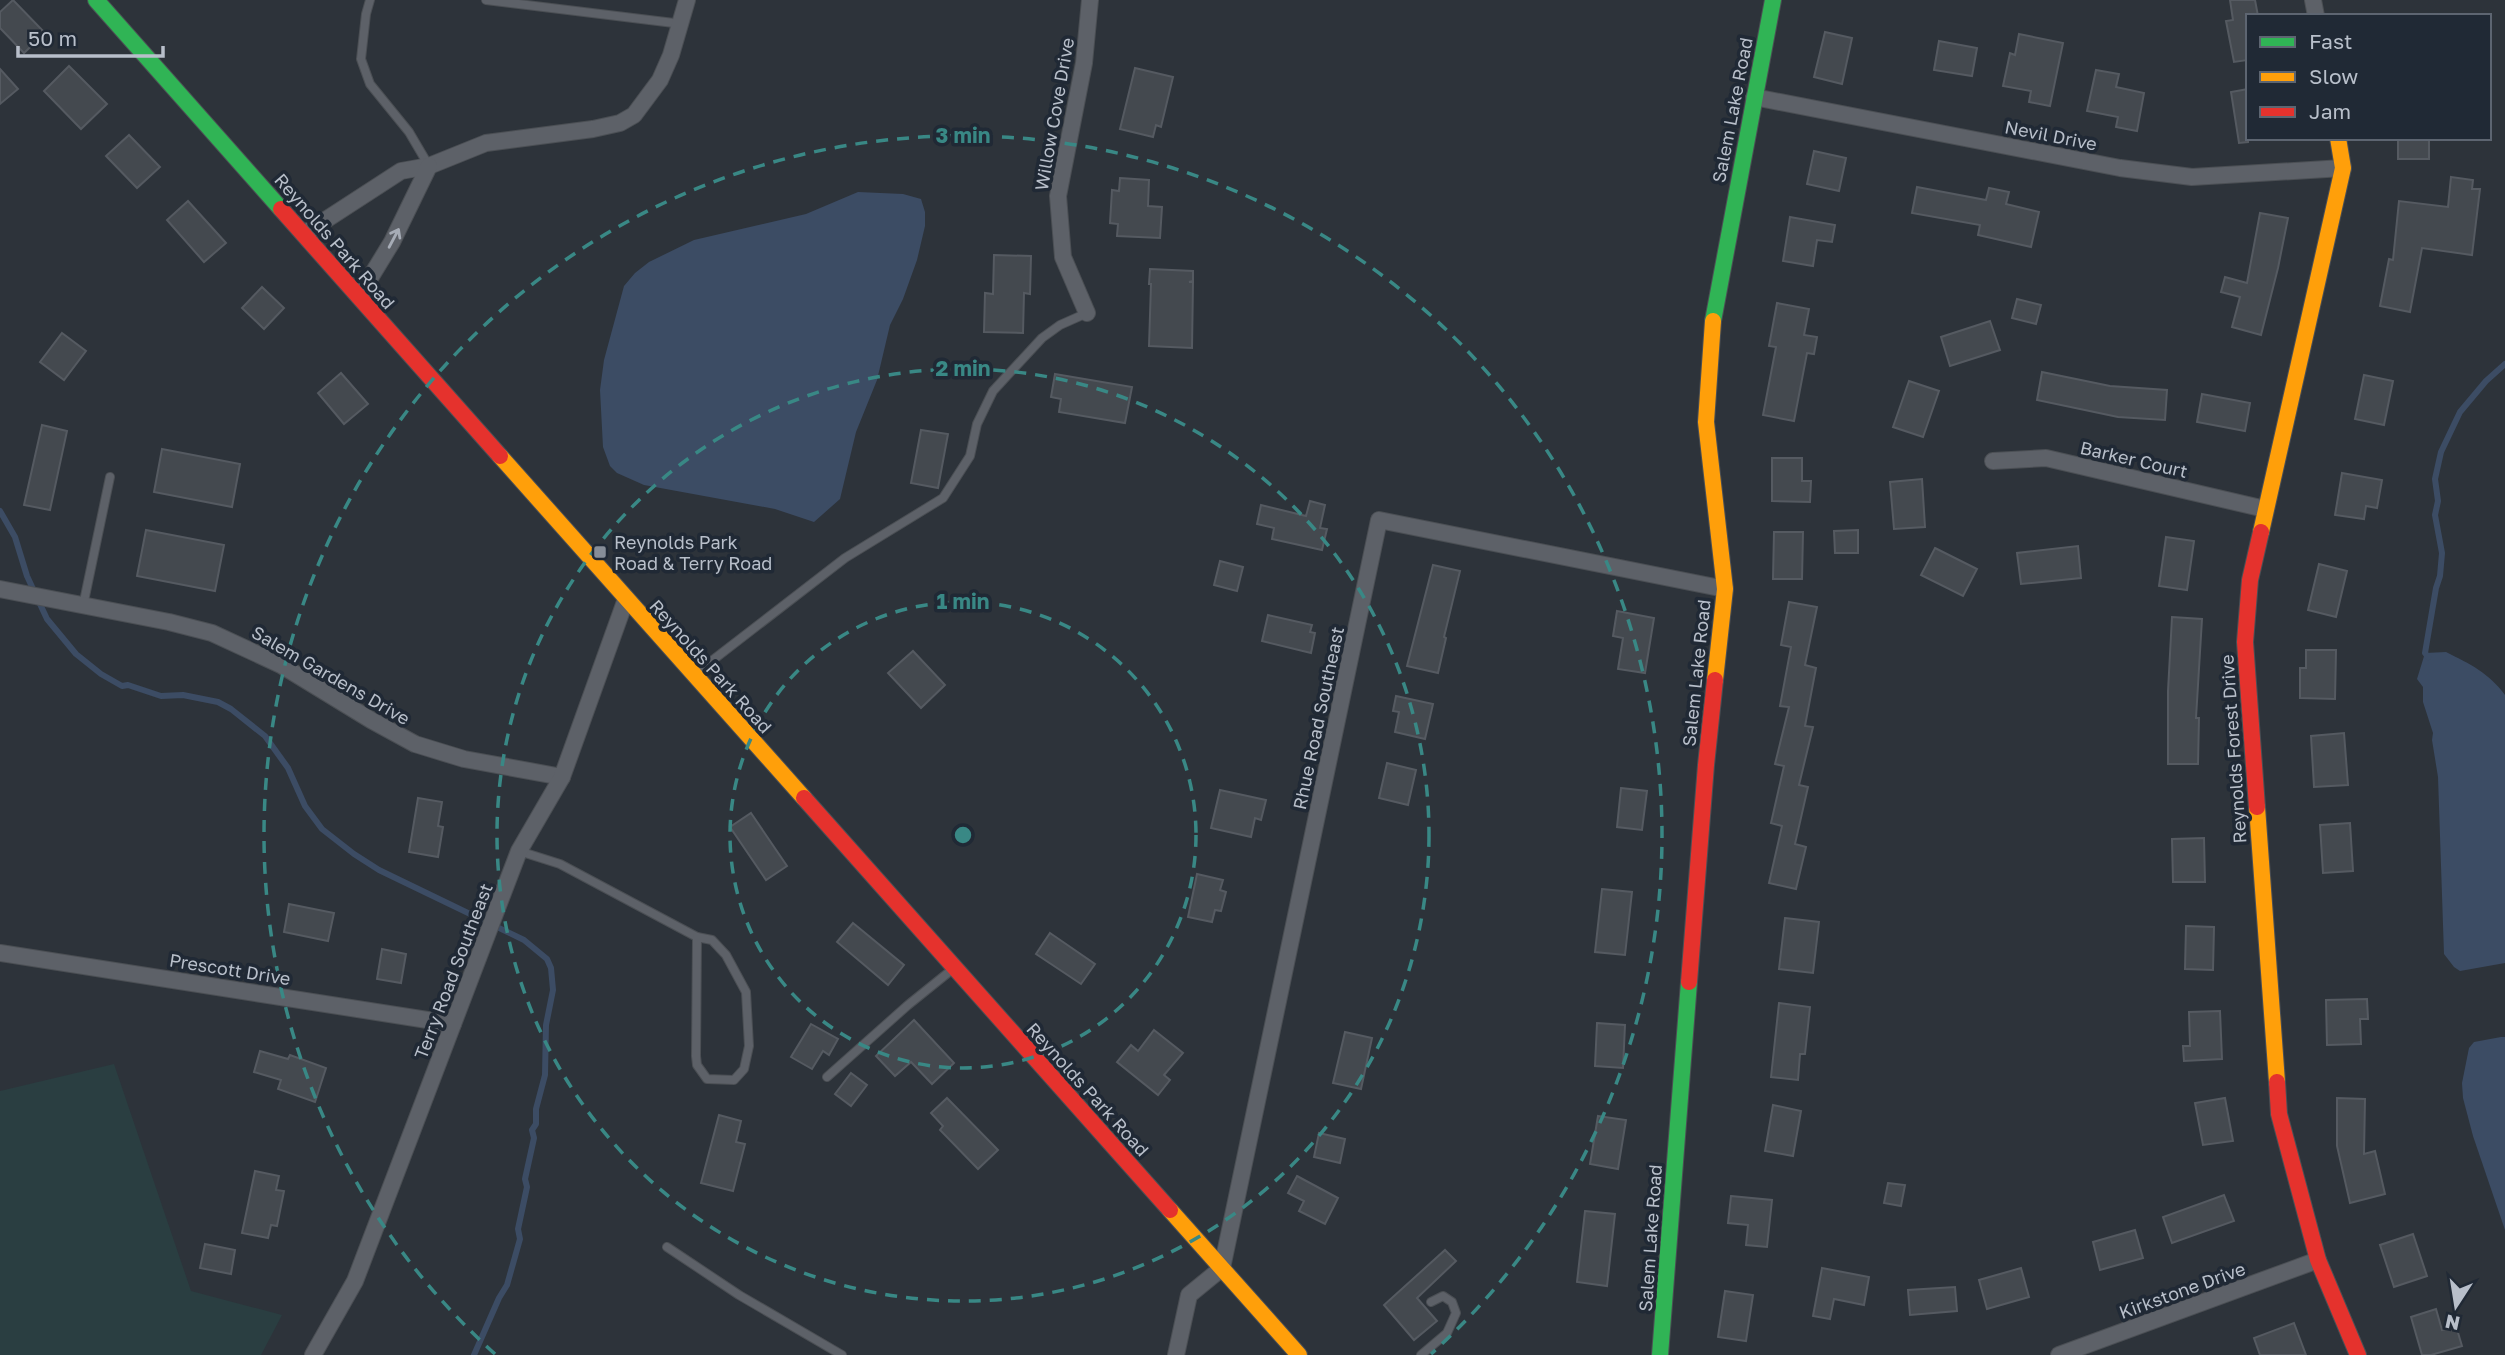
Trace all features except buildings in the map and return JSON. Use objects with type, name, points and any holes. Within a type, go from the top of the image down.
[{"type":"street","name":"Reynolds Park Road","points":[[96,0],[1299,1355]]},
{"type":"street","points":[[304,234],[401,171],[429,166],[486,143],[593,130],[620,123],[635,115],[660,80],[682,24],[687,0]]},
{"type":"street","name":"Willow Cove Drive","points":[[1087,313],[1063,257],[1058,196],[1084,63],[1090,0]]},
{"type":"street","name":"Salem Lake Road","points":[[1660,1355],[1706,765],[1725,589],[1706,422],[1713,315],[1773,0]]},
{"type":"street","name":"Nevil Drive","points":[[1754,97],[2120,168],[2192,177],[2343,168]]},
{"type":"street","name":"Reynolds Forest Drive","points":[[2338,140],[2343,168],[2250,580],[2246,656],[2279,1114],[2318,1260],[2358,1355]]},
{"type":"street","points":[[359,296],[392,242],[429,166]]},
{"type":"street","name":"Barker Court","points":[[1993,461],[2046,458],[2265,509]]},
{"type":"street","name":"Rhue Road Southeast","points":[[1222,1268],[1379,520],[1725,589]]},
{"type":"street","name":"Salem Gardens Drive","points":[[0,589],[212,633],[281,665],[415,744],[464,759],[562,778]]},
{"type":"street","name":"Terry Road Southeast","points":[[313,1355],[360,1269],[519,851],[562,778],[626,599]]},
{"type":"street","name":"Prescott Drive","points":[[0,953],[453,1024]]},
{"type":"street","name":"Kirkstone Drive","points":[[2059,1355],[2318,1260]]},
{"type":"street","points":[[1176,1355],[1189,1295],[1222,1268]]},
{"type":"lane","points":[[370,0],[361,59],[370,84],[409,132],[429,166]]},
{"type":"lane","points":[[485,0],[682,24]]},
{"type":"lane","points":[[694,675],[845,558],[943,498],[970,456],[977,424],[993,391],[1042,338],[1060,325],[1087,313]]},
{"type":"lane","points":[[83,606],[110,477]]},
{"type":"lane","points":[[519,851],[560,864],[697,937],[712,940],[726,955],[746,992],[749,1046],[744,1069],[734,1080],[707,1079],[697,1065],[697,937]]},
{"type":"lane","points":[[827,1077],[908,1004],[954,968]]},
{"type":"lane","points":[[667,1247],[740,1295],[842,1355]]},
{"type":"lane","points":[[1420,1355],[1447,1333],[1456,1313],[1452,1302],[1443,1296],[1432,1302]]},
{"type":"green space","points":[[114,1064],[191,1291],[282,1315],[261,1355],[0,1355],[0,1091]]},
{"type":"water","points":[[858,192],[903,194],[921,199],[925,226],[917,260],[890,325],[877,380],[856,432],[840,499],[814,522],[775,509],[644,485],[617,473],[610,466],[603,447],[600,390],[604,360],[624,286],[635,273],[649,262],[694,240],[806,214]]},
{"type":"water","points":[[2446,652],[2486,675],[2505,695],[2505,963],[2460,971],[2444,954],[2438,777],[2433,733],[2423,702],[2423,687],[2417,679],[2425,653]]},
{"type":"water","points":[[2505,1037],[2505,1230],[2473,1136],[2462,1083],[2469,1048],[2474,1042]]},
{"type":"waterway","points":[[2428,657],[2425,653],[2442,553],[2435,515],[2438,501],[2435,479],[2441,452],[2460,412],[2486,381],[2505,364]]},
{"type":"waterway","points":[[0,511],[15,537],[27,576],[47,619],[76,654],[101,674],[122,686],[128,685],[161,696],[183,695],[218,702],[231,709],[265,736],[288,768],[305,806],[322,829],[379,870],[524,940],[547,959],[551,968],[553,990],[546,1025],[545,1075],[536,1109],[536,1124],[532,1130],[534,1138],[518,1229],[520,1239],[507,1285],[474,1355]]},
{"type":"traffic: fast","points":[[96,0],[281,209]]},
{"type":"traffic: fast","points":[[1713,321],[1773,0]]},
{"type":"traffic: fast","points":[[1660,1355],[1689,982]]},
{"type":"traffic: slow","points":[[2261,532],[2343,168],[2338,140]]},
{"type":"traffic: slow","points":[[1713,321],[1706,422],[1725,589],[1715,680]]},
{"type":"traffic: slow","points":[[500,456],[804,798]]},
{"type":"traffic: slow","points":[[2257,807],[2277,1082]]},
{"type":"traffic: slow","points":[[1170,1210],[1299,1355]]},
{"type":"traffic: jam","points":[[281,209],[500,456]]},
{"type":"traffic: jam","points":[[2257,807],[2245,642],[2250,580],[2261,532]]},
{"type":"traffic: jam","points":[[1689,982],[1715,680]]},
{"type":"traffic: jam","points":[[804,798],[1170,1210]]},
{"type":"traffic: jam","points":[[2277,1082],[2279,1114],[2318,1260],[2358,1355]]},
{"type":"place","name":"Reynolds Park Road & Terry Road","points":[[600,552]]}]
